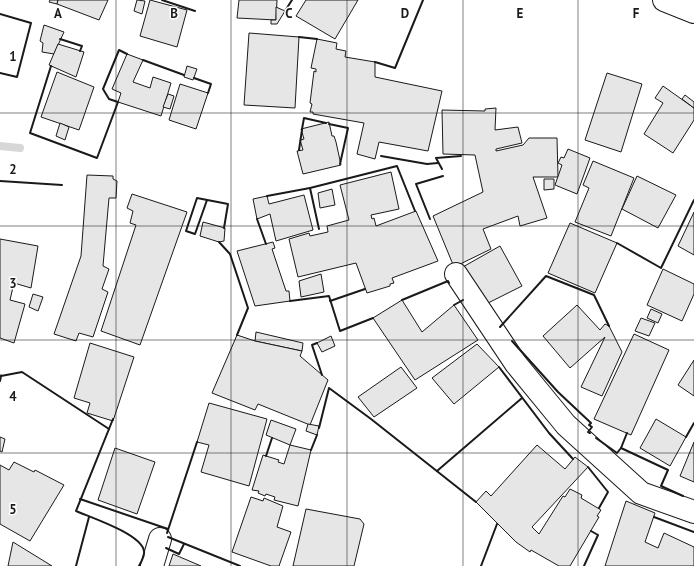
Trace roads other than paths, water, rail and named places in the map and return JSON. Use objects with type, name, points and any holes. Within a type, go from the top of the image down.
[{"type":"street","points":[[664,0],[694,12]]},
{"type":"street","points":[[456,274],[516,364],[566,425],[641,493],[694,512]]},
{"type":"street","points":[[152,566],[160,539]]},
{"type":"waterway","points":[[0,146],[20,148]]}]
